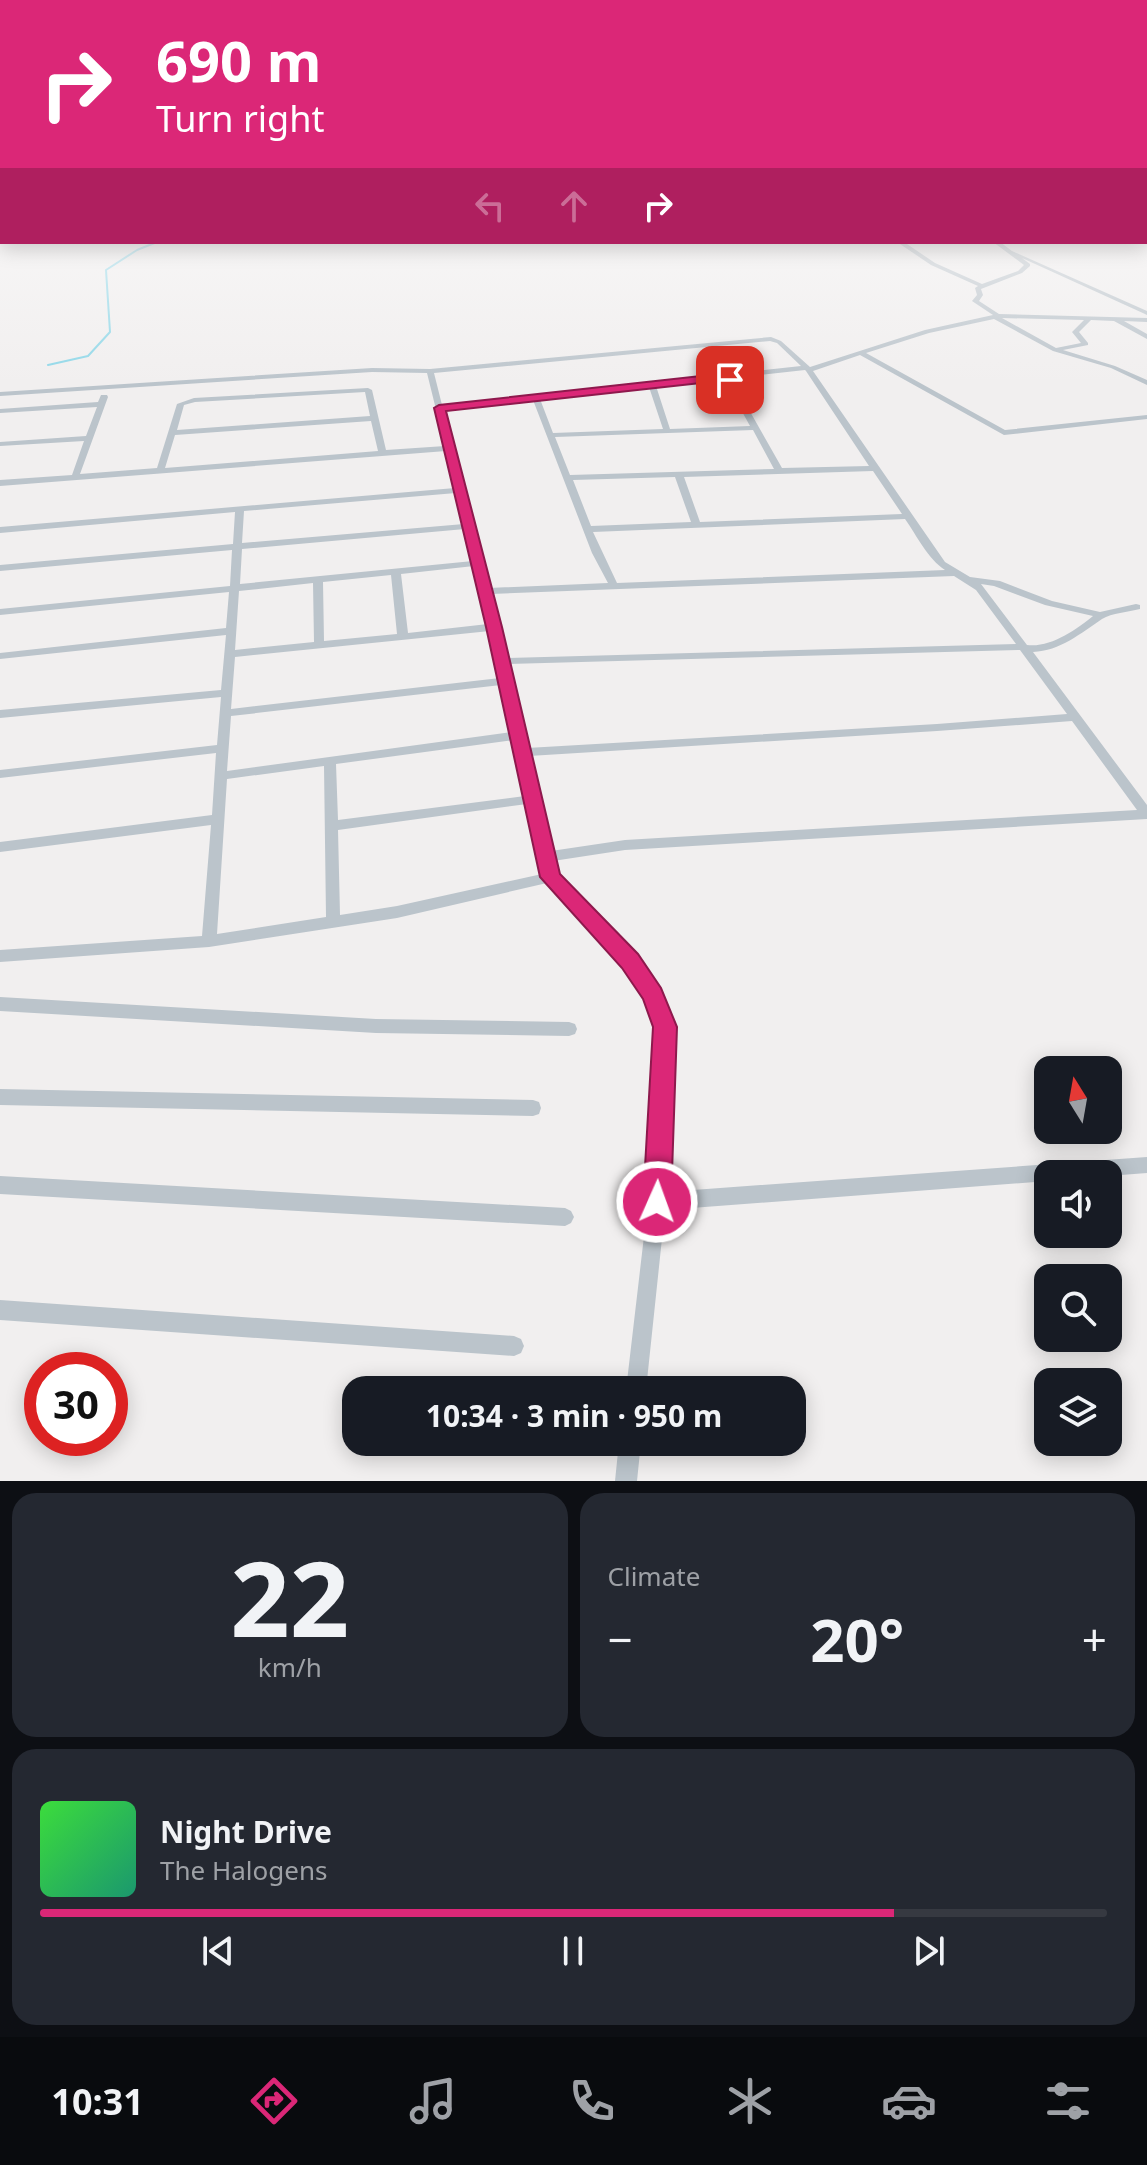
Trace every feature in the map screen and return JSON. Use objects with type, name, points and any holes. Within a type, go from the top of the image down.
[{"type":"street","points":[[908,247],[933,264],[980,285],[1028,265],[1013,252]]},
{"type":"street","points":[[1005,247],[1147,313]]},
{"type":"street","points":[[980,285],[980,295],[975,301],[998,317],[1055,350],[1147,383]]},
{"type":"street","points":[[439,408],[806,369],[927,331],[998,317],[1147,320]]},
{"type":"street","points":[[1055,350],[1086,344],[1075,332],[1091,317]]},
{"type":"street","points":[[1113,318],[1147,337]]},
{"type":"street","points":[[0,394],[372,370],[430,371],[759,338],[779,342],[806,369],[942,564],[954,573],[970,580],[1007,586],[1049,603],[1100,615],[1136,607]]},
{"type":"street","points":[[861,353],[1004,433],[1071,423],[1147,417]]},
{"type":"street","points":[[430,371],[486,591],[550,877],[630,961],[653,995],[665,1027],[657,1202],[638,1376]]},
{"type":"street","points":[[1136,377],[1146,371]]},
{"type":"street","points":[[727,377],[779,470]]},
{"type":"street","points":[[652,386],[667,430]]},
{"type":"street","points":[[75,477],[108,387]]},
{"type":"street","points":[[160,471],[181,404],[194,400],[360,389],[371,393],[383,453]]},
{"type":"street","points":[[536,399],[597,553],[614,586]]},
{"type":"street","points":[[0,411],[101,404]]},
{"type":"street","points":[[172,433],[376,418]]},
{"type":"street","points":[[551,435],[755,428]]},
{"type":"street","points":[[0,444],[89,438]]},
{"type":"street","points":[[0,483],[450,448]]},
{"type":"street","points":[[567,478],[874,468]]},
{"type":"street","points":[[679,475],[696,523]]},
{"type":"street","points":[[0,530],[460,490]]},
{"type":"street","points":[[209,941],[240,510]]},
{"type":"street","points":[[590,529],[908,516]]},
{"type":"street","points":[[0,568],[469,526]]},
{"type":"street","points":[[0,612],[479,563]]},
{"type":"street","points":[[396,572],[403,636]]},
{"type":"street","points":[[486,591],[954,573]]},
{"type":"street","points":[[318,580],[319,645]]},
{"type":"street","points":[[970,580],[980,588],[1147,814]]},
{"type":"street","points":[[502,661],[1038,649],[1098,620],[1100,615]]},
{"type":"street","points":[[230,654],[494,627]]},
{"type":"street","points":[[0,656],[231,631]]},
{"type":"street","points":[[226,713],[506,681]]},
{"type":"street","points":[[0,714],[227,693]]},
{"type":"street","points":[[522,752],[920,731],[1075,717]]},
{"type":"street","points":[[221,776],[518,735]]},
{"type":"street","points":[[0,774],[223,748]]},
{"type":"street","points":[[330,761],[333,923]]},
{"type":"street","points":[[330,826],[533,799]]},
{"type":"street","points":[[546,857],[625,845],[1147,814]]},
{"type":"street","points":[[0,847],[218,819]]},
{"type":"street","points":[[0,956],[209,941],[333,923],[550,877]]},
{"type":"street","points":[[0,1004],[376,1026],[569,1029]]},
{"type":"street","points":[[0,1097],[533,1108]]},
{"type":"street","points":[[657,1202],[1147,1165]]},
{"type":"street","points":[[0,1185],[565,1217]]},
{"type":"street","points":[[0,1310],[514,1346]]},
{"type":"street","points":[[626,1481],[629,1456]]},
{"type":"waterway","points":[[48,365],[88,356],[110,332],[106,270],[144,247]]},
{"type":"route","points":[[657,1202],[665,1027],[653,995],[630,961],[550,877],[479,563],[439,408],[719,377],[730,380]]}]
